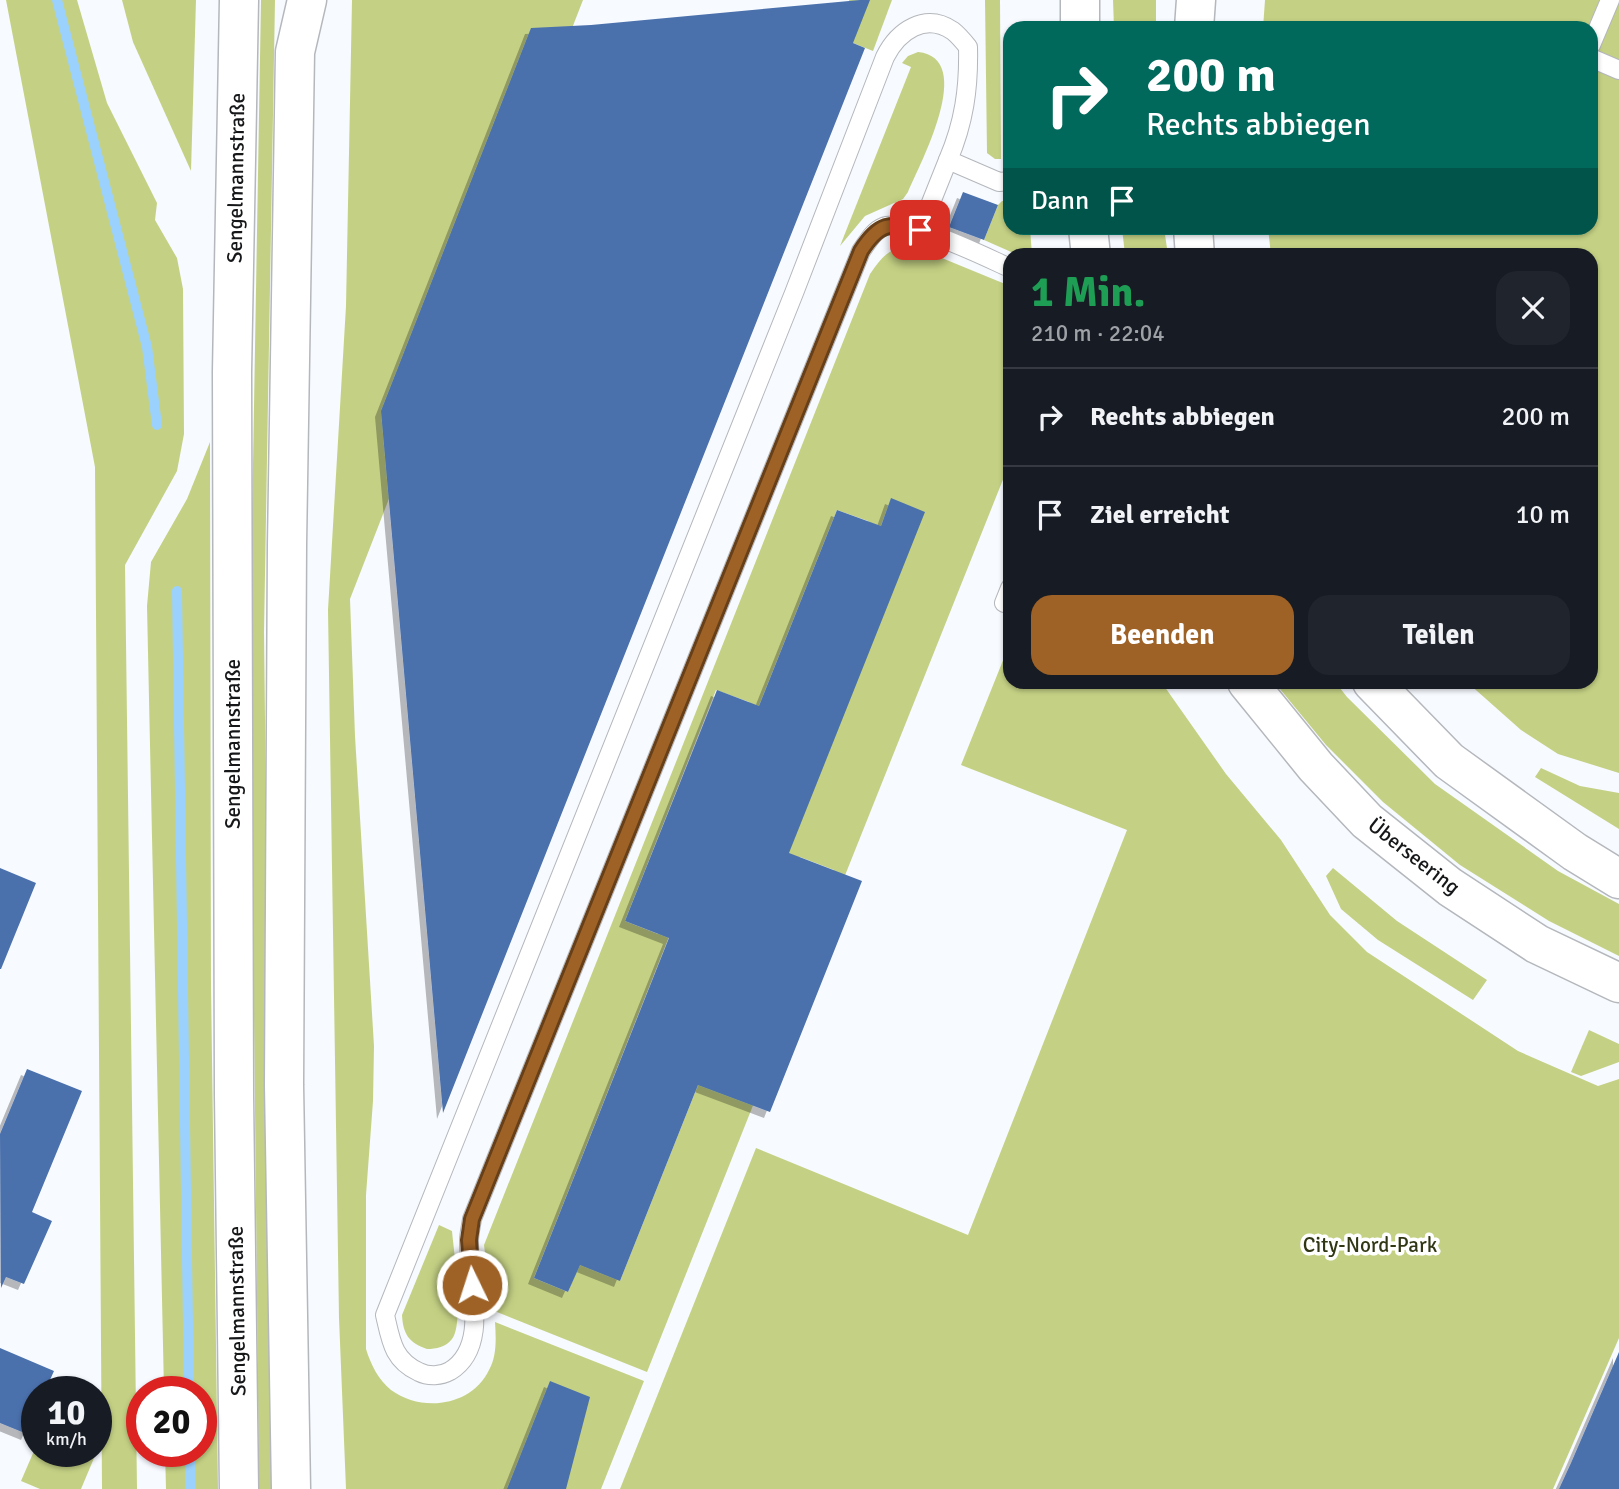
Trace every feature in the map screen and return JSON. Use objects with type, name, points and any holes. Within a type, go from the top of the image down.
[{"type":"main road","name":"Sengelmannstraße","points":[[239,0],[232,427],[234,1095],[239,1489]]},
{"type":"main road","points":[[291,1489],[285,1071],[287,545],[295,52],[293,0]]},
{"type":"main road","points":[[295,52],[307,0]]},
{"type":"main road","points":[[1080,0],[1080,21]]},
{"type":"main road","points":[[1194,21],[1196,0]]},
{"type":"main road","name":"Überseering","points":[[1253,689],[1316,767],[1367,821],[1450,887],[1537,943],[1619,983]]},
{"type":"main road","points":[[1379,689],[1449,761],[1575,852],[1619,879]]},
{"type":"lane","points":[[1598,28],[1609,0]]},
{"type":"lane","points":[[920,230],[960,132],[969,84],[968,47],[953,31],[936,24],[920,24],[904,32],[885,57],[794,293],[385,1315],[393,1346],[404,1364],[423,1374],[442,1376],[460,1365],[470,1350],[475,1328],[469,1240],[472,1219],[861,251],[882,227],[898,225],[920,230],[1003,265]]},
{"type":"lane","points":[[1598,61],[1619,70]]},
{"type":"lane","points":[[948,160],[1003,182]]},
{"type":"green space","points":[[6,0],[77,0],[107,103],[157,203],[155,220],[177,258],[183,289],[184,434],[177,471],[125,565],[136,1376],[126,1376],[126,1467],[137,1467],[137,1489],[102,1489],[102,1467],[112,1467],[112,1376],[101,1376],[95,467]]},
{"type":"green space","points":[[122,0],[196,0],[191,171],[133,42]]},
{"type":"green space","points":[[261,0],[275,0],[264,632],[274,1489],[259,1489],[250,638]]},
{"type":"green space","points":[[352,0],[583,0],[350,599],[355,736],[374,1046],[366,1195],[366,1349],[382,1381],[391,1390],[417,1402],[445,1402],[459,1398],[471,1392],[481,1382],[493,1359],[495,1322],[644,1381],[601,1489],[346,1489],[339,1318],[328,610],[346,306]]},
{"type":"green space","points":[[849,0],[892,0],[873,51],[853,43]]},
{"type":"green space","points":[[985,0],[1000,0],[1001,159],[995,159],[987,153]]},
{"type":"green space","points":[[1113,0],[1156,0],[1156,21],[1114,21]]},
{"type":"green space","points":[[1265,0],[1619,0],[1619,773],[1558,754],[1521,730],[1475,689],[1598,689],[1598,248],[1270,248],[1269,235],[1598,235],[1598,21],[1264,21]]},
{"type":"green space","points":[[918,52],[935,59],[943,72],[944,92],[932,137],[903,199],[865,216],[840,246],[911,67],[902,63],[908,56]]},
{"type":"green space","points":[[1003,201],[1003,235],[1031,235],[1031,248],[1003,248],[984,240],[998,205]]},
{"type":"green space","points":[[1123,235],[1165,235],[1167,248],[1124,248]]},
{"type":"green space","points":[[915,247],[1003,283],[1003,480],[830,913],[819,908],[834,870],[800,857],[785,862],[891,500],[877,536],[868,521],[837,510],[755,716],[749,702],[716,690],[625,921],[658,934],[672,929],[534,1278],[568,1292],[584,1253],[620,1281],[702,1075],[818,942],[647,1372],[492,1310],[484,1245],[870,274],[880,260],[898,248]]},
{"type":"green space","points":[[210,442],[211,986],[216,1376],[164,1376],[147,606],[151,562],[187,499]]},
{"type":"green space","name":"City-Nord-Park","points":[[1003,660],[1003,689],[1166,689],[1226,774],[1281,840],[1330,915],[1367,952],[1518,1051],[1598,1086],[1619,1079],[1619,1338],[1553,1489],[620,1489],[756,1148],[968,1235],[1127,830],[961,765]]},
{"type":"green space","points":[[1280,689],[1341,689],[1435,784],[1558,871],[1619,904],[1619,956],[1549,921],[1460,865],[1383,802],[1326,745]]},
{"type":"green space","points":[[1541,768],[1580,786],[1619,793],[1619,829],[1535,777]]},
{"type":"green space","points":[[1333,868],[1397,921],[1487,980],[1473,1000],[1378,940],[1341,909],[1326,876]]},
{"type":"green space","points":[[1589,1030],[1619,1044],[1619,1062],[1581,1076],[1571,1072]]},
{"type":"green space","points":[[439,1225],[452,1231],[457,1288],[456,1331],[450,1342],[441,1347],[427,1349],[408,1337],[402,1315]]},
{"type":"green space","points":[[217,1417],[218,1489],[166,1489],[165,1467],[217,1467]]},
{"type":"green space","points":[[27,1467],[90,1467],[81,1489],[40,1489],[21,1481]]},
{"type":"building","points":[[870,0],[853,43],[865,48],[443,1113],[381,411],[531,28]]},
{"type":"building","points":[[963,192],[998,205],[984,240],[949,227]]},
{"type":"building","points":[[891,498],[925,512],[789,853],[862,881],[770,1112],[698,1085],[620,1281],[580,1265],[568,1292],[534,1278],[669,938],[625,921],[717,690],[759,706],[837,510],[881,526]]},
{"type":"building","points":[[0,868],[36,883],[1,969],[0,969]]},
{"type":"building","points":[[27,1069],[82,1091],[32,1212],[52,1221],[24,1284],[6,1277],[1,1288],[0,1134]]},
{"type":"building","points":[[0,1348],[54,1371],[52,1376],[21,1376],[21,1432],[0,1423]]},
{"type":"building","points":[[1619,1352],[1619,1489],[1559,1489],[1571,1463]]},
{"type":"building","points":[[550,1381],[590,1397],[566,1489],[507,1489]]},
{"type":"waterway","points":[[57,0],[147,347],[157,425]]},
{"type":"waterway","points":[[177,591],[189,1376]]},
{"type":"waterway","points":[[190,1467],[190,1489]]},
{"type":"route","points":[[472,1285],[469,1240],[472,1219],[861,251],[882,227],[898,225],[920,230]]}]
